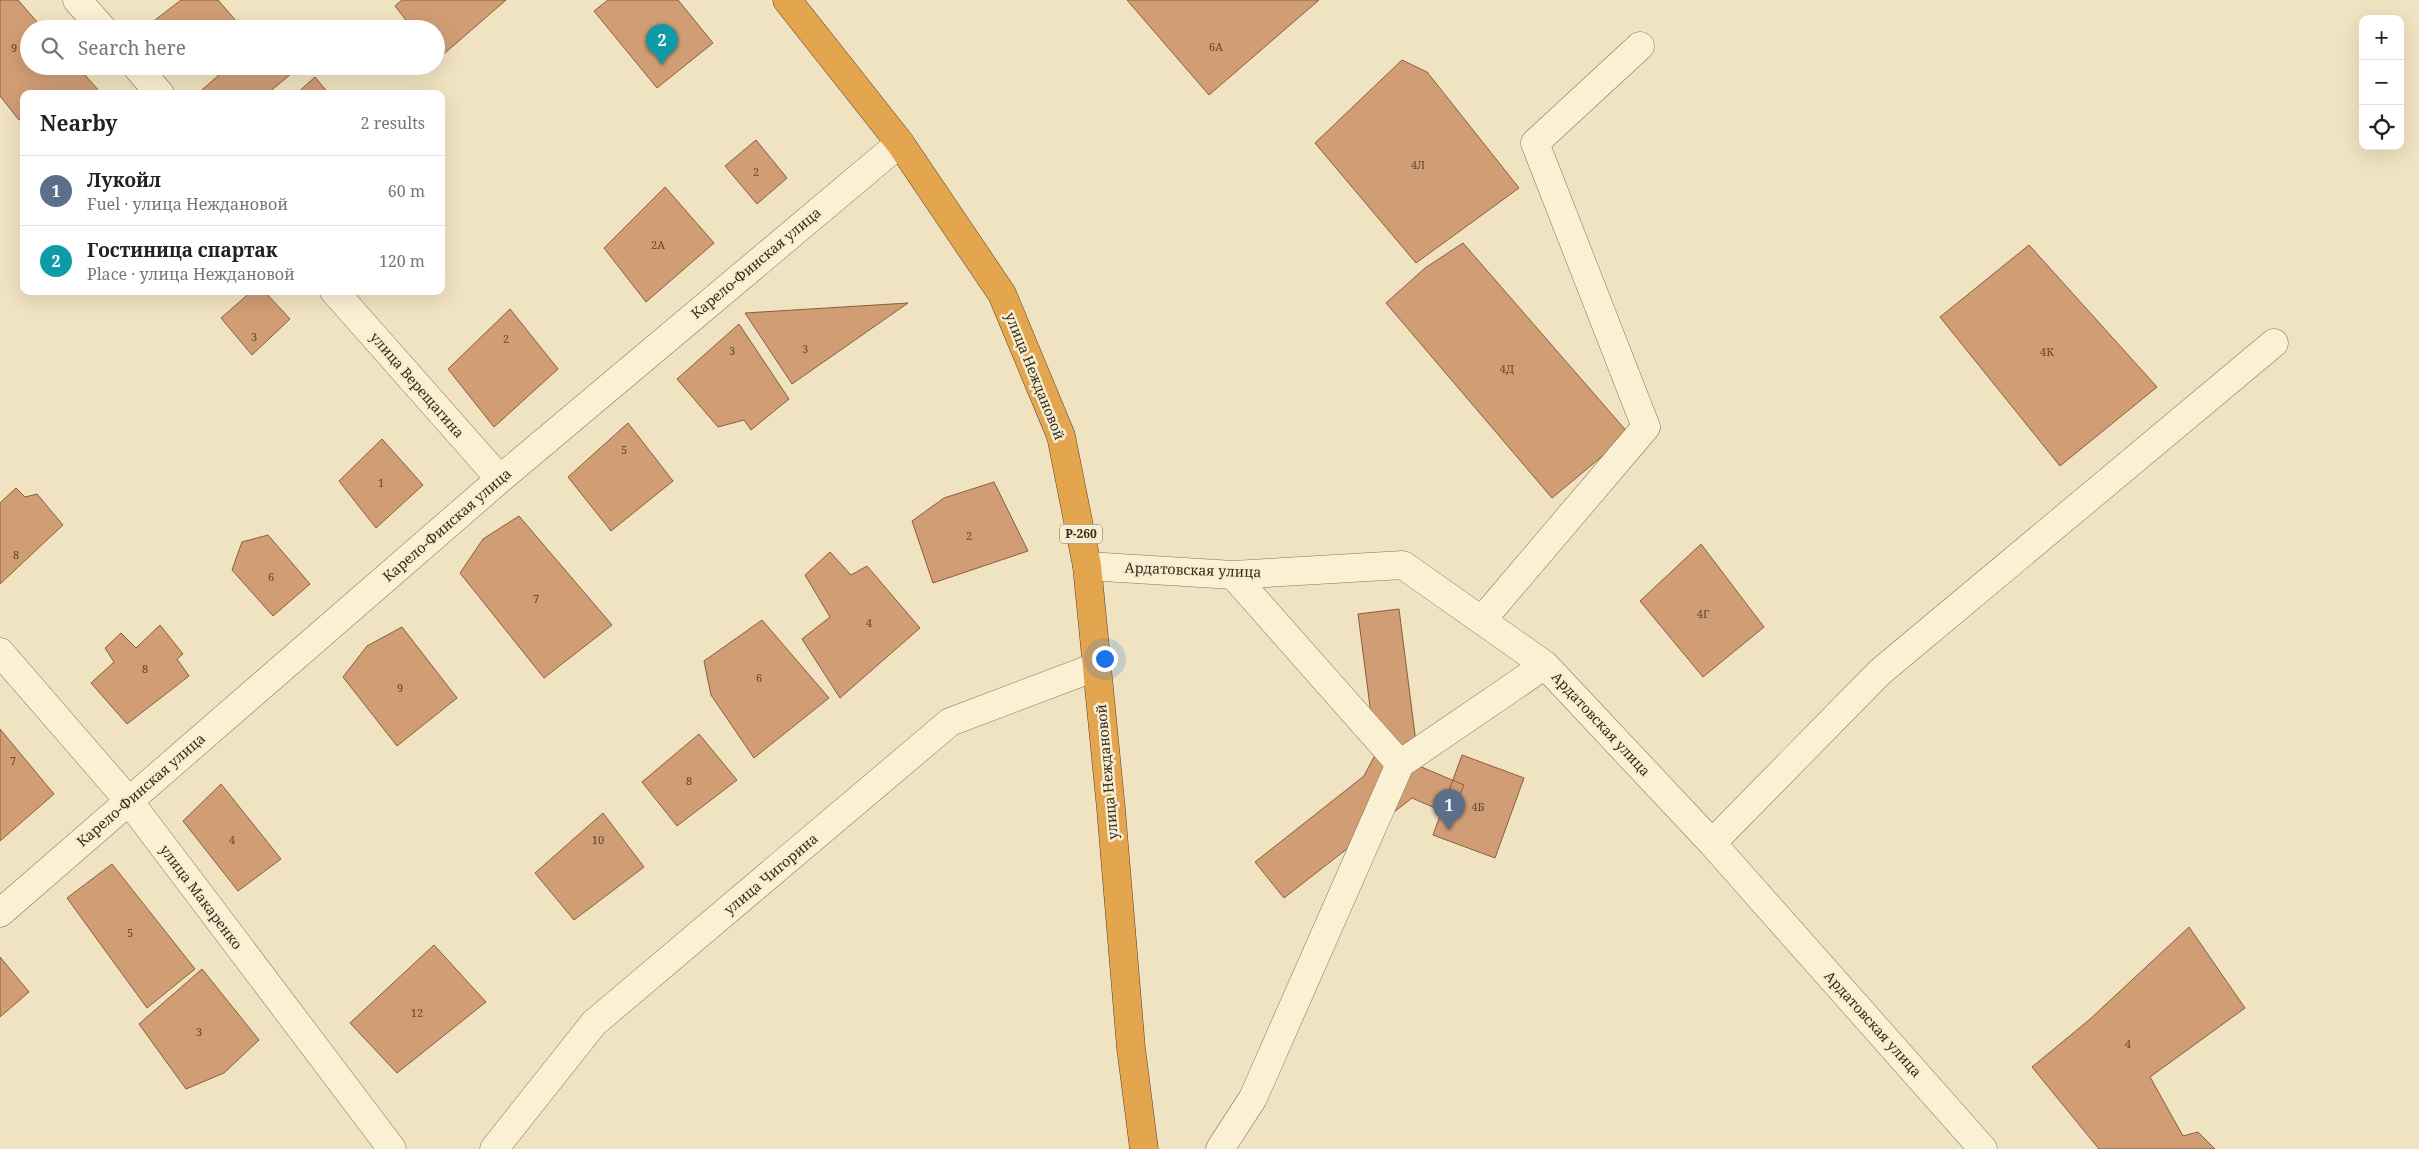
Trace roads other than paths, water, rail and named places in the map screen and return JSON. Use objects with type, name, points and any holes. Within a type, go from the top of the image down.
[{"type":"highway","name":"улица Неждановой","points":[[787,0],[900,143],[1002,294],[1062,436],[1087,566],[1098,666],[1131,1048],[1144,1149]]},
{"type":"street","points":[[78,0],[95,20]]},
{"type":"street","points":[[1482,620],[1646,426],[1535,143],[1640,46]]},
{"type":"street","points":[[144,75],[157,90]]},
{"type":"street","name":"Карело-Финская улица","points":[[0,913],[500,479],[900,143]]},
{"type":"street","name":"улица Верещагина","points":[[338,295],[500,479]]},
{"type":"street","points":[[1712,843],[1880,672],[2274,343]]},
{"type":"street","name":"Ардатовская улица","points":[[1087,566],[1233,575],[1403,565],[1545,665],[1712,843],[1983,1149]]},
{"type":"street","points":[[1233,575],[1400,764]]},
{"type":"street","name":"улица Макаренко","points":[[0,652],[129,801],[392,1149]]},
{"type":"street","points":[[1220,1149],[1253,1098],[1400,764],[1545,665]]},
{"type":"street","name":"улица Чигорина","points":[[494,1149],[594,1023],[950,722],[1098,666]]},
{"type":"place","name":"Гостиница спартак","points":[[662,65]]},
{"type":"place","name":"Лукойл","points":[[1449,830]]}]
